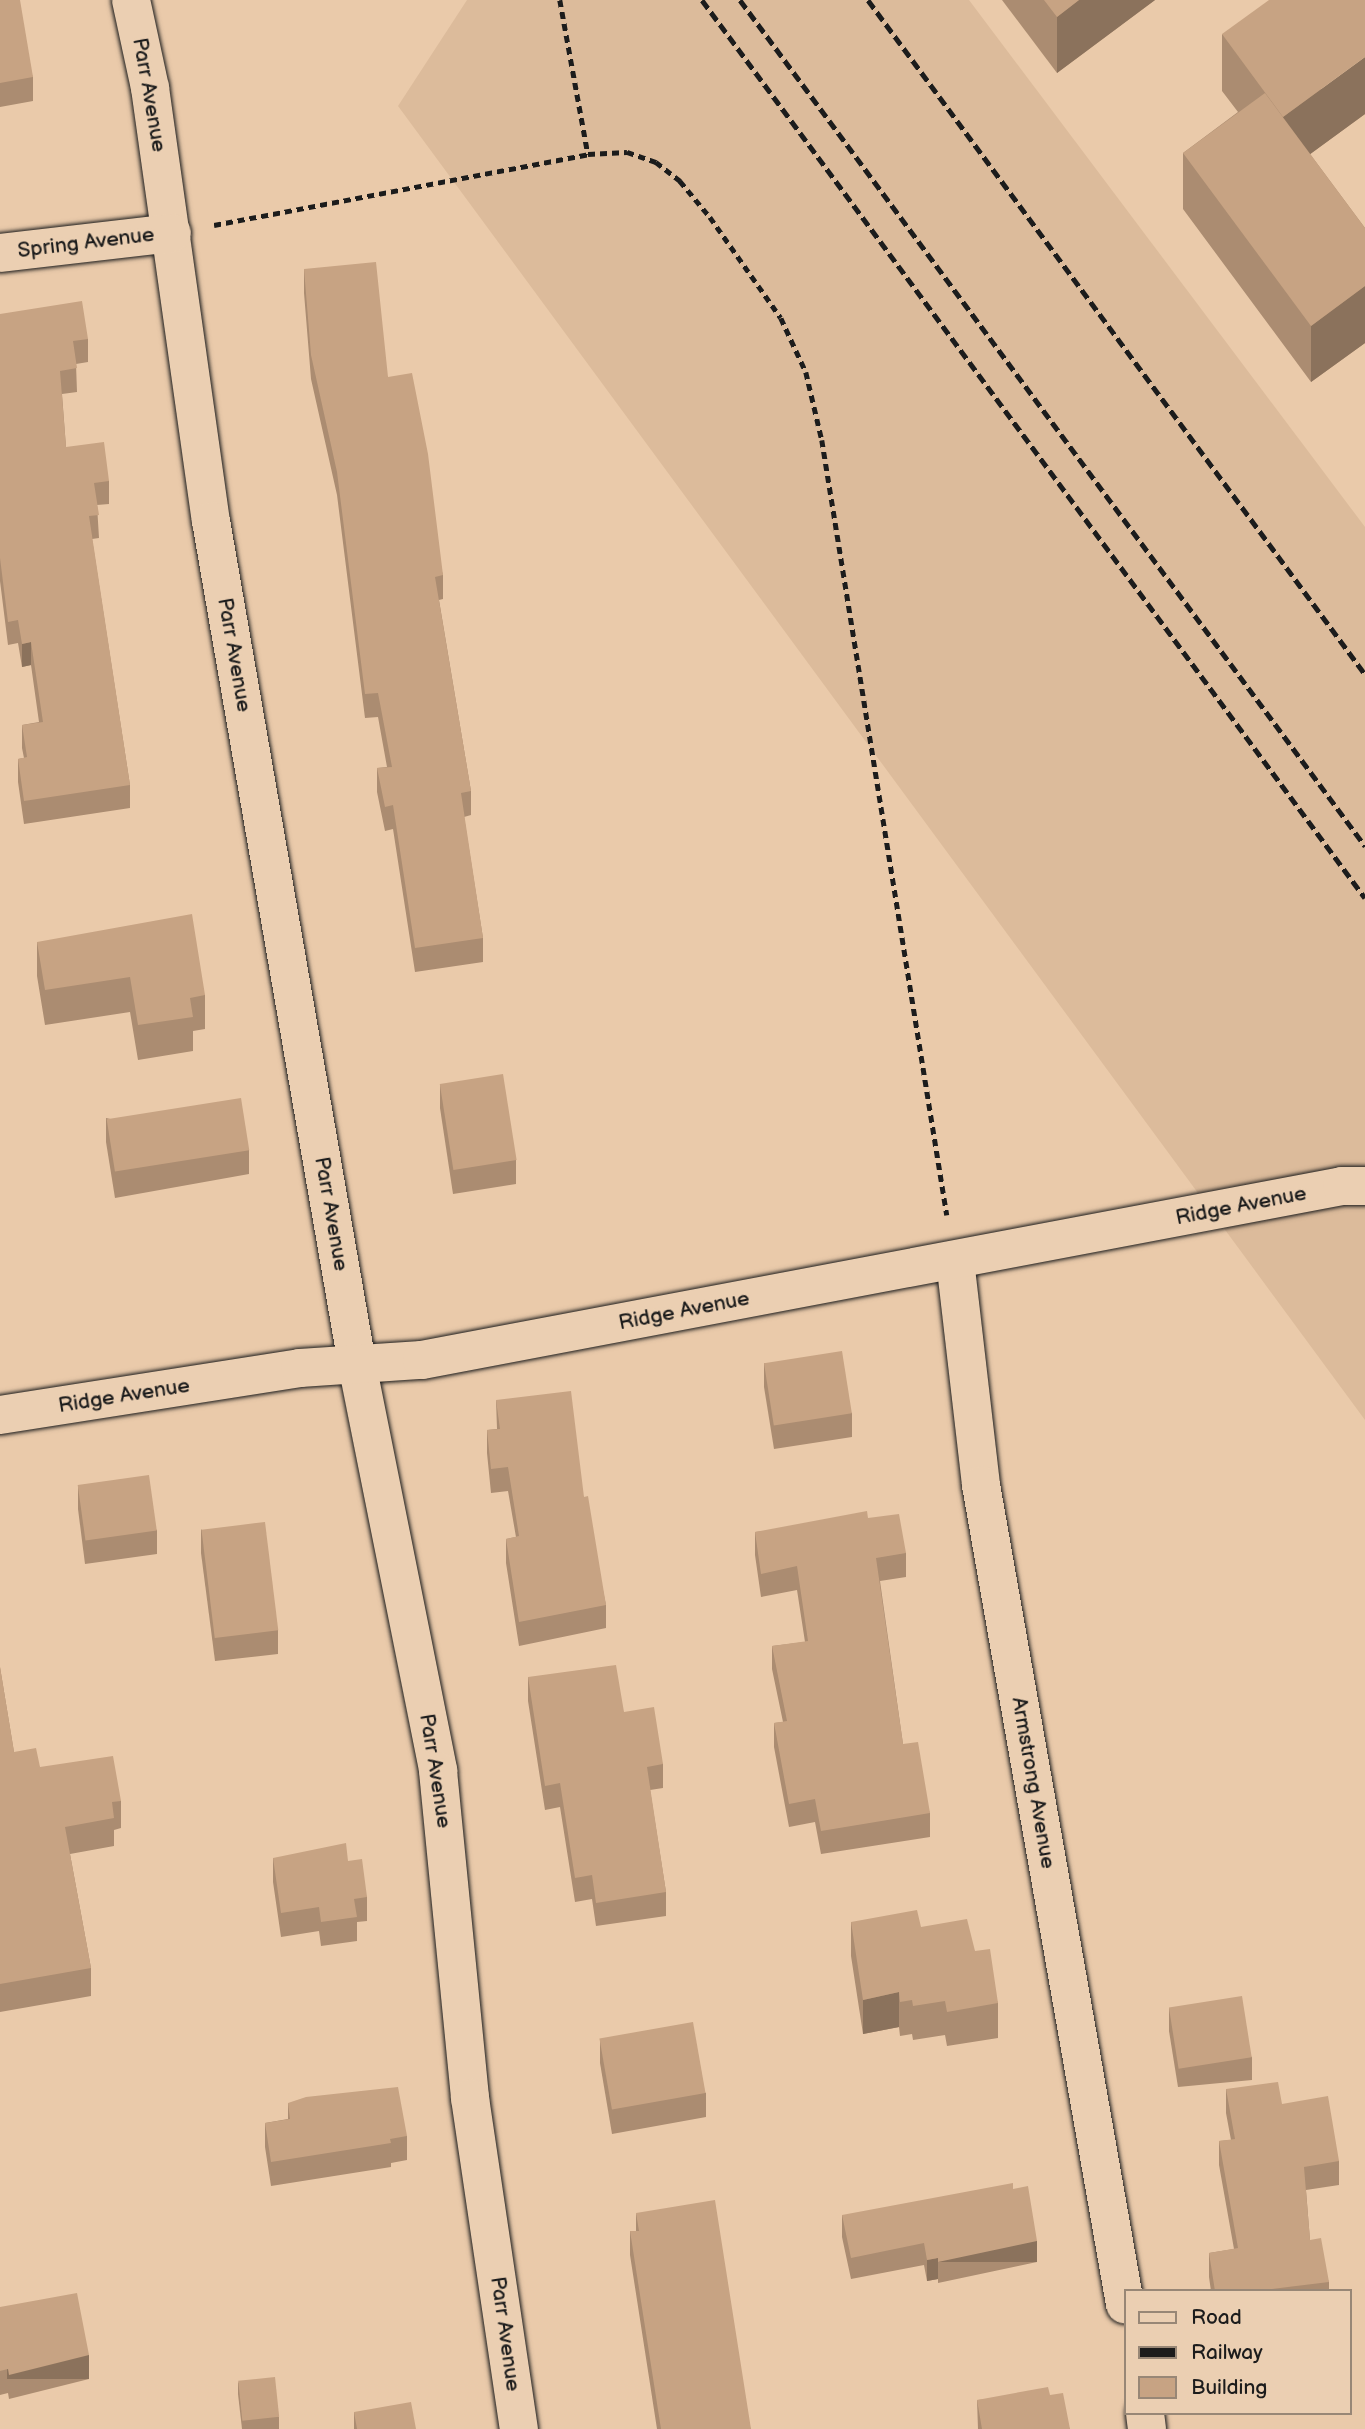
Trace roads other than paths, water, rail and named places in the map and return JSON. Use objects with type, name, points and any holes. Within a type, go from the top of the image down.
[{"type":"street","name":"Parr Avenue","points":[[131,0],[172,233],[211,521],[357,1364],[438,1771],[470,2098],[519,2429]]},
{"type":"street","name":"Spring Avenue","points":[[0,253],[172,233]]},
{"type":"street","name":"Ridge Avenue","points":[[0,1415],[300,1368],[422,1360],[1342,1186],[1365,1186]]},
{"type":"street","name":"Armstrong Avenue","points":[[955,1260],[981,1485],[1124,2298]]},
{"type":"railway","points":[[702,0],[1365,898]]},
{"type":"railway","points":[[740,0],[1365,846]]},
{"type":"railway","points":[[868,0],[1365,674]]}]
